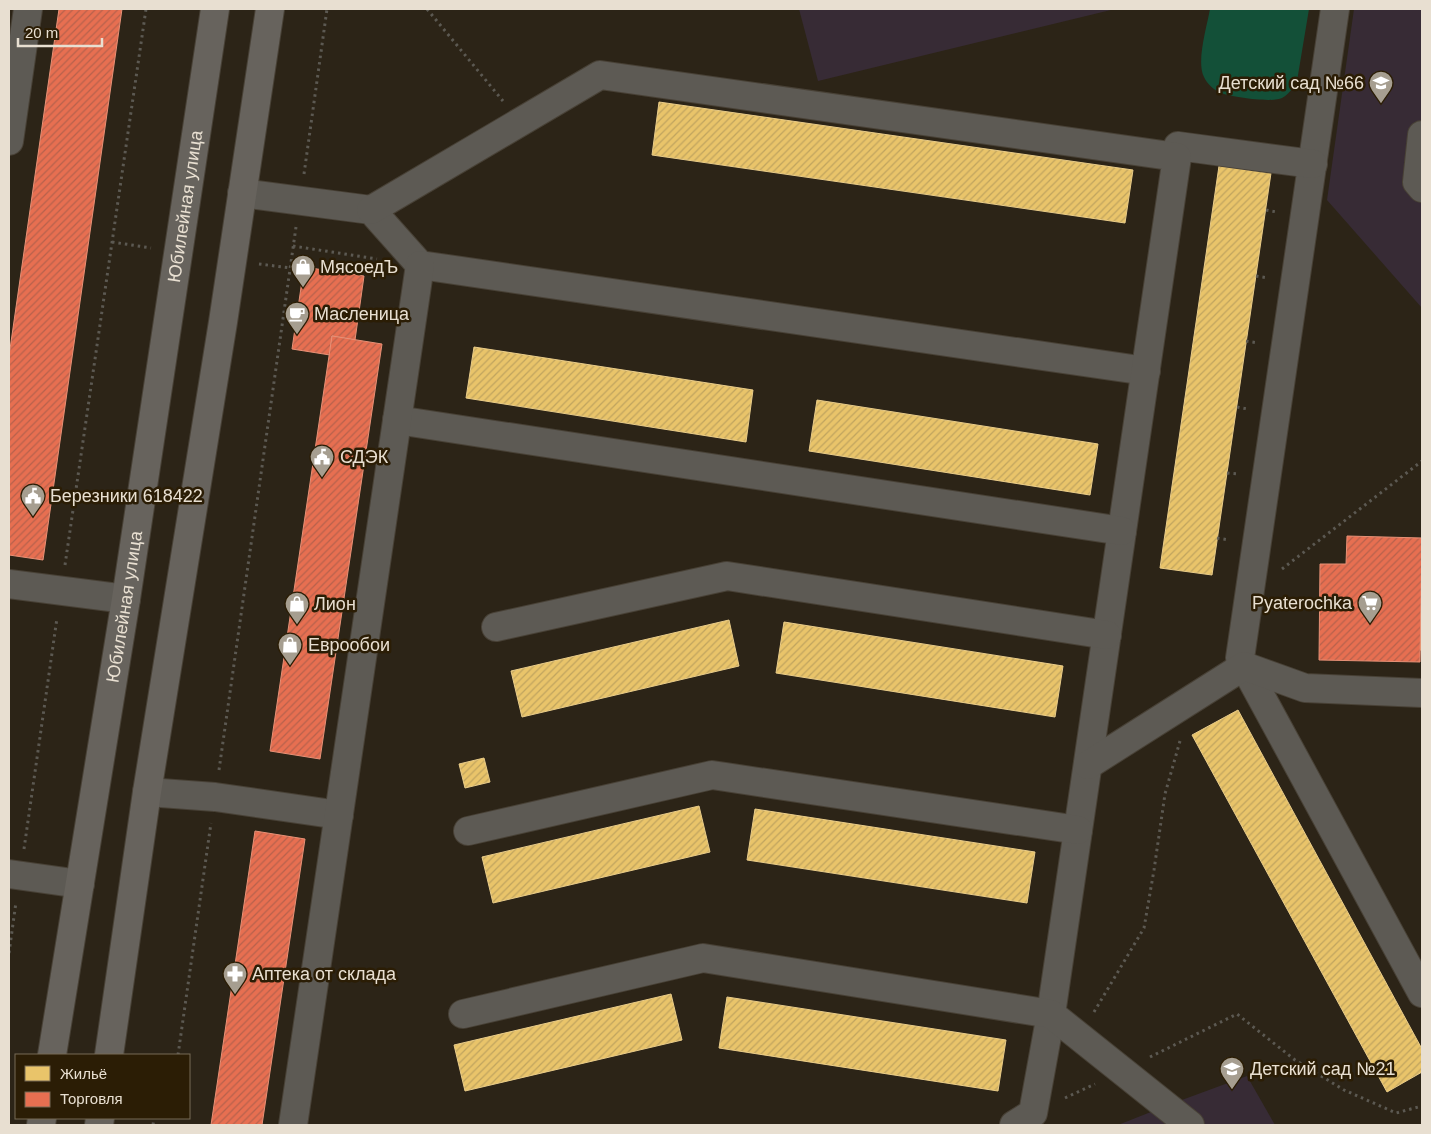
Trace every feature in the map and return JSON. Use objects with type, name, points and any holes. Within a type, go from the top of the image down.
[{"type":"main road","name":"Юбилейная улица","points":[[52,1054],[126,599],[215,9]]},
{"type":"main road","points":[[109,1054],[147,792],[270,9]]},
{"type":"lane","points":[[9,141],[28,9]]},
{"type":"lane","points":[[1335,9],[1240,658],[1422,993]]},
{"type":"lane","points":[[242,193],[300,199],[371,210],[600,76],[1177,157]]},
{"type":"lane","points":[[1422,134],[1418,182],[1422,188]]},
{"type":"lane","points":[[1023,1119],[1051,1014],[1178,146],[1313,164]]},
{"type":"lane","points":[[371,210],[420,265],[1146,371]]},
{"type":"lane","points":[[294,1125],[420,265]]},
{"type":"lane","points":[[397,420],[1122,531]]},
{"type":"lane","points":[[496,628],[727,576],[1106,636]]},
{"type":"lane","points":[[9,584],[126,599]]},
{"type":"lane","points":[[1244,666],[1305,688],[1422,692]]},
{"type":"lane","points":[[1088,764],[1244,666]]},
{"type":"lane","points":[[468,831],[712,775],[1078,830]]},
{"type":"lane","points":[[147,792],[215,797],[339,815]]},
{"type":"lane","points":[[14,875],[80,884]]},
{"type":"lane","points":[[463,1014],[703,958],[1051,1014],[1121,1072],[1190,1125]]},
{"type":"path","points":[[9,953],[14,875],[61,591],[146,9]]},
{"type":"path","points":[[178,1054],[327,9]]},
{"type":"path","points":[[427,9],[521,122]]},
{"type":"path","points":[[293,246],[420,265]]},
{"type":"path","points":[[1249,594],[1422,461]]},
{"type":"path","points":[[1079,1037],[1144,928],[1165,794],[1182,733]]},
{"type":"path","points":[[1023,1119],[1237,1014],[1295,1060],[1344,1090],[1396,1113],[1422,1106]]},
{"type":"shaded area","points":[[799,9],[1115,9],[818,81]]},
{"type":"shaded area","name":"Детский сад №66","points":[[1354,9],[1422,9],[1422,308],[1327,200]]},
{"type":"shaded area","name":"Детский сад №21","points":[[1247,1076],[1275,1125],[1118,1125],[1171,1104]]},
{"type":"green space","points":[[1210,9],[1309,9],[1297,81],[1287,95],[1270,100],[1242,98],[1221,93],[1209,84],[1204,77],[1201,62]]},
{"type":"building: Жильё","points":[[659,102],[1133,170],[1125,223],[652,155]]},
{"type":"building: Жильё","points":[[1219,166],[1271,173],[1212,575],[1160,568]]},
{"type":"building: Жильё","points":[[474,347],[753,390],[746,442],[466,398]]},
{"type":"building: Жильё","points":[[817,400],[1098,444],[1090,495],[809,451]]},
{"type":"building: Жильё","points":[[1421,598],[1422,650],[1420,650]]},
{"type":"building: Жильё","points":[[729,620],[739,666],[522,717],[511,671]]},
{"type":"building: Жильё","points":[[784,622],[1063,666],[1055,717],[776,673]]},
{"type":"building: Жильё","points":[[1238,710],[1422,1049],[1422,1072],[1387,1092],[1192,735]]},
{"type":"building: Жильё","points":[[484,758],[490,782],[465,788],[459,764]]},
{"type":"building: Жильё","points":[[699,806],[710,852],[493,903],[482,857]]},
{"type":"building: Жильё","points":[[755,809],[1035,852],[1027,903],[747,860]]},
{"type":"building: Жильё","points":[[671,994],[682,1040],[465,1091],[454,1045]]},
{"type":"building: Жильё","points":[[727,997],[1006,1040],[998,1091],[719,1048]]},
{"type":"building: Торговля","points":[[59,9],[122,9],[43,560],[9,555],[9,356]]},
{"type":"building: Торговля","points":[[304,267],[364,276],[355,340],[332,336],[330,355],[292,349]]},
{"type":"building: Торговля","points":[[332,336],[382,344],[320,759],[270,751]]},
{"type":"building: Торговля","name":"Pyaterochka","points":[[1347,536],[1422,538],[1420,662],[1319,660],[1320,564],[1346,564]]},
{"type":"building: Торговля","points":[[255,831],[305,839],[262,1125],[211,1125]]},
{"type":"place","name":"Детский сад №66","points":[[1381,104]]},
{"type":"place","name":"МясоедЪ","points":[[303,288]]},
{"type":"place","name":"Масленица","points":[[297,335]]},
{"type":"place","name":"СДЭК","points":[[322,478]]},
{"type":"place","name":"Березники 618422","points":[[33,517]]},
{"type":"place","name":"Pyaterochka","points":[[1370,624]]},
{"type":"place","name":"Лион","points":[[297,625]]},
{"type":"place","name":"Еврообои","points":[[290,666]]},
{"type":"place","name":"Аптека от склада","points":[[235,995]]},
{"type":"place","name":"Детский сад №21","points":[[1232,1090]]}]
